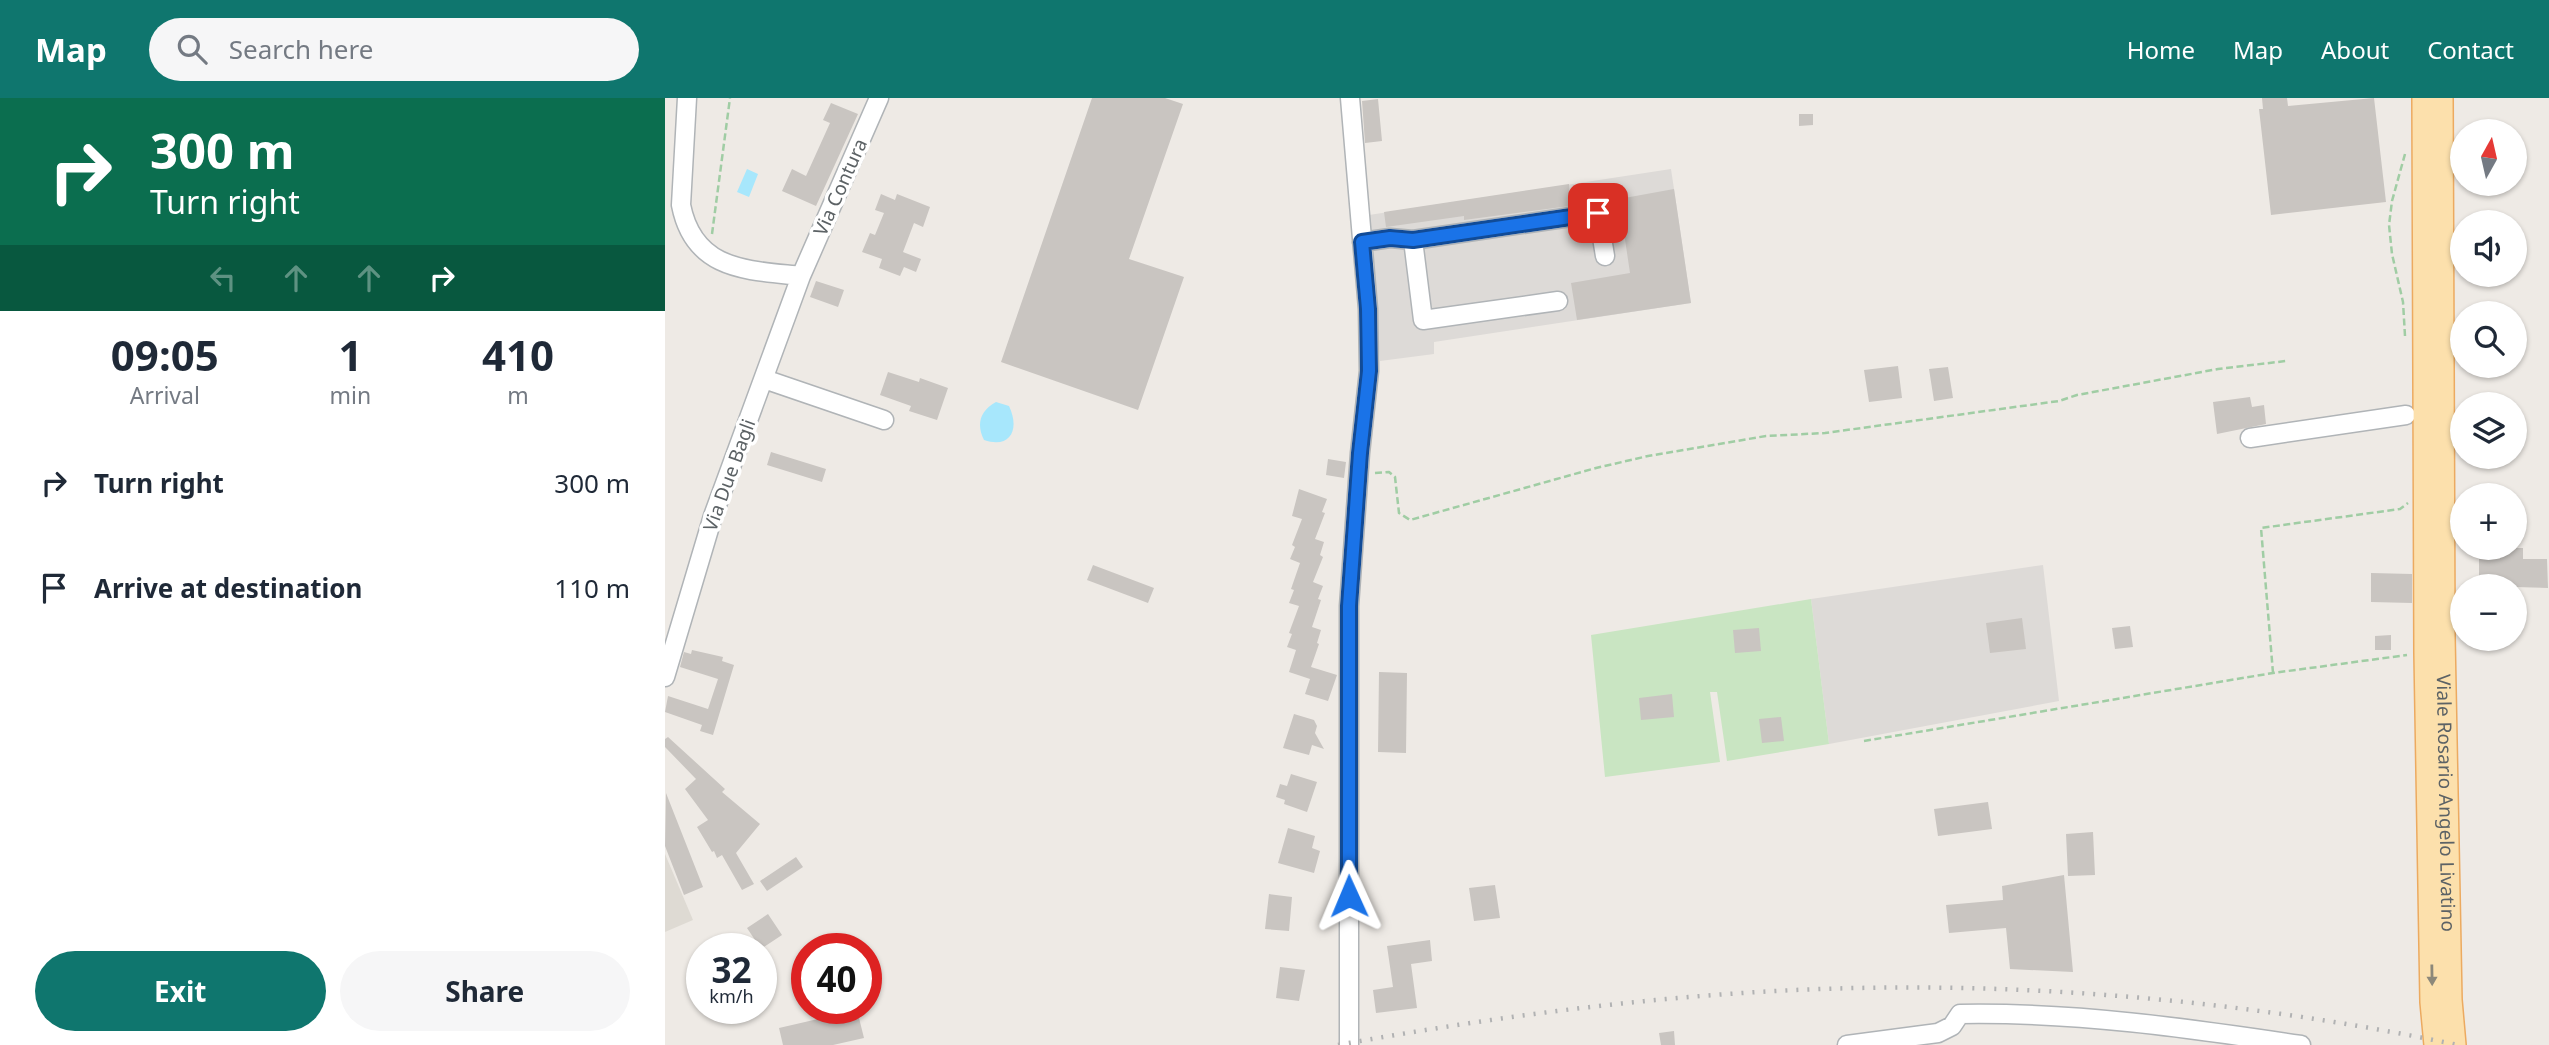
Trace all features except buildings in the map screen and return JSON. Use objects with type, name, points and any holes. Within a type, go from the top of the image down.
[{"type":"main road","name":"Viale Rosario Angelo Livatino","points":[[2424,98],[2426,653],[2432,1002],[2436,1045]]},
{"type":"main road","name":"Viale Rosario Angelo Livatino","points":[[2441,98],[2443,650],[2450,1000],[2454,1045]]},
{"type":"street","points":[[687,98],[681,205],[683,217],[693,235],[718,261],[741,269],[801,276]]},
{"type":"street","name":"Via Contura","points":[[801,276],[879,98]]},
{"type":"street","points":[[1349,1045],[1349,606],[1369,371],[1368,309],[1350,98]]},
{"type":"street","points":[[1362,242],[1390,238],[1413,240],[1598,213],[1605,256]]},
{"type":"street","points":[[1413,240],[1423,320],[1558,301]]},
{"type":"street","name":"Via Due Bagli","points":[[665,677],[713,516],[801,276]]},
{"type":"street","points":[[764,379],[884,420]]},
{"type":"street","points":[[2250,438],[2406,415]]},
{"type":"street","points":[[1847,1045],[1938,1032],[1952,1026],[1960,1014],[2018,1013],[2232,1035],[2301,1045]]},
{"type":"path","points":[[709,254],[730,98]]},
{"type":"path","points":[[1358,477],[1389,472],[1395,477],[1399,513],[1410,520],[1648,456],[1766,436],[1839,432],[2059,401],[2077,395],[2218,369],[2286,361]]},
{"type":"path","points":[[1864,741],[2273,673],[2426,653]]},
{"type":"shaded area","points":[[1671,169],[1691,303],[1434,342],[1434,354],[1380,361],[1369,215]]},
{"type":"shaded area","points":[[2043,565],[2059,701],[1829,744],[1811,599]]},
{"type":"shaded area","points":[[665,854],[693,920],[665,932]]},
{"type":"green space","points":[[1811,599],[1829,744],[1727,761],[1717,692],[1710,692],[1720,762],[1605,777],[1591,635]]},
{"type":"water","points":[[747,169],[758,174],[749,197],[737,192]]},
{"type":"water","points":[[996,402],[1009,406],[1014,422],[1011,435],[1001,442],[984,440],[980,429],[983,414]]},
{"type":"railway","points":[[1338,1045],[1488,1020],[1589,1007],[1742,993],[1922,987],[2102,995],[2192,1003],[2370,1028],[2458,1045]]},
{"type":"route","points":[[1349,896],[1349,606],[1369,371],[1368,309],[1362,242],[1390,238],[1413,240],[1598,213]]}]
